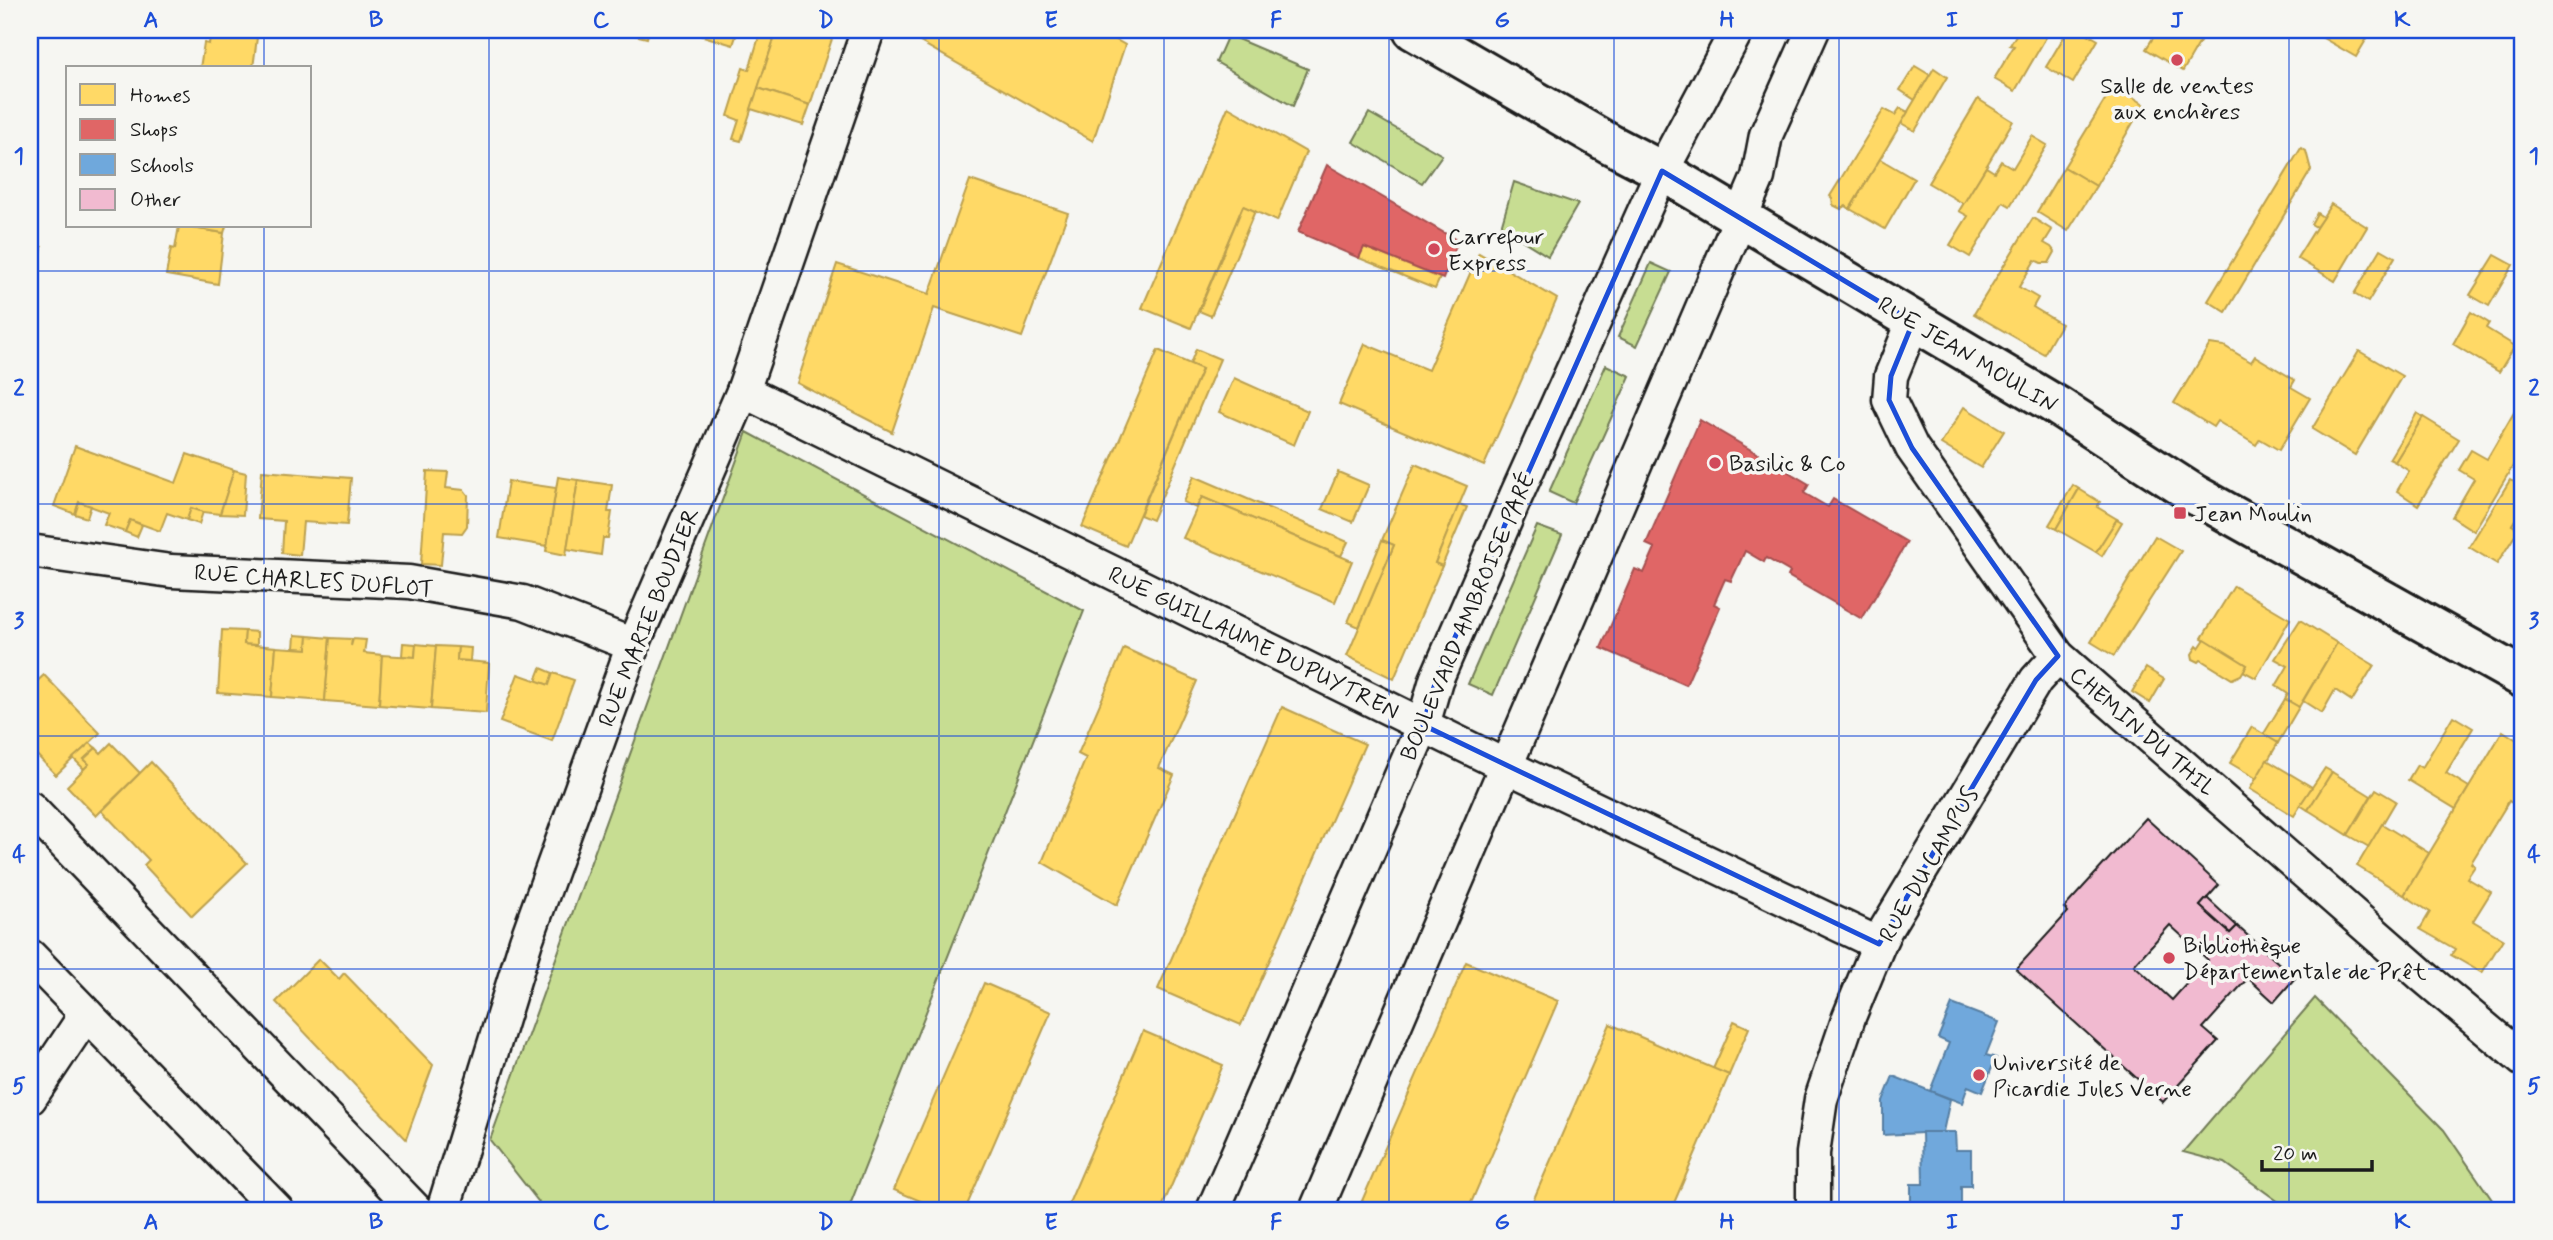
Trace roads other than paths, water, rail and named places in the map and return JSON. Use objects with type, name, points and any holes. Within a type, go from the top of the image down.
[{"type":"main road","name":"RUE JEAN MOULIN","points":[[1413,30],[1610,144],[1662,171],[2059,407],[2194,494],[2523,678]]},
{"type":"street","name":"RUE MARIE BOUDIER","points":[[443,1210],[526,941],[633,645],[743,391],[868,30]]},
{"type":"street","name":"BOULEVARD AMBROISE PARÉ","points":[[1213,1210],[1423,724],[1436,680],[1516,496],[1662,171],[1737,30]]},
{"type":"street","points":[[1316,1210],[1758,177],[1766,135],[1814,30]]},
{"type":"street","name":"CHEMIN DU THIL","points":[[1913,322],[1891,376],[1889,400],[1912,448],[2058,656],[2423,976],[2523,1060]]},
{"type":"street","name":"RUE GUILLAUME DUPUYTREN","points":[[743,391],[1506,766],[1879,944]]},
{"type":"street","name":"RUE CHARLES DUFLOT","points":[[30,551],[171,571],[408,582],[523,602],[633,645]]},
{"type":"street","name":"RUE DU CAMPUS","points":[[1813,1210],[1813,1153],[1821,1099],[1849,1017],[1879,944],[2036,680],[2058,656]]},
{"type":"street","points":[[30,808],[416,1210]]},
{"type":"street","points":[[30,956],[276,1210]]},
{"type":"street","points":[[30,1098],[86,1014]]},
{"type":"place","name":"Salle de ventes aux enchères","points":[[2177,60]]},
{"type":"place","name":"Carrefour Express","points":[[1434,249]]},
{"type":"place","name":"Basilic & Co","points":[[1715,463]]},
{"type":"place","name":"Jean Moulin","points":[[2180,513]]},
{"type":"place","name":"Bibliothèque Départementale de Prêt","points":[[2169,958]]},
{"type":"place","name":"Université de Picardie Jules Verne","points":[[1979,1075]]}]
